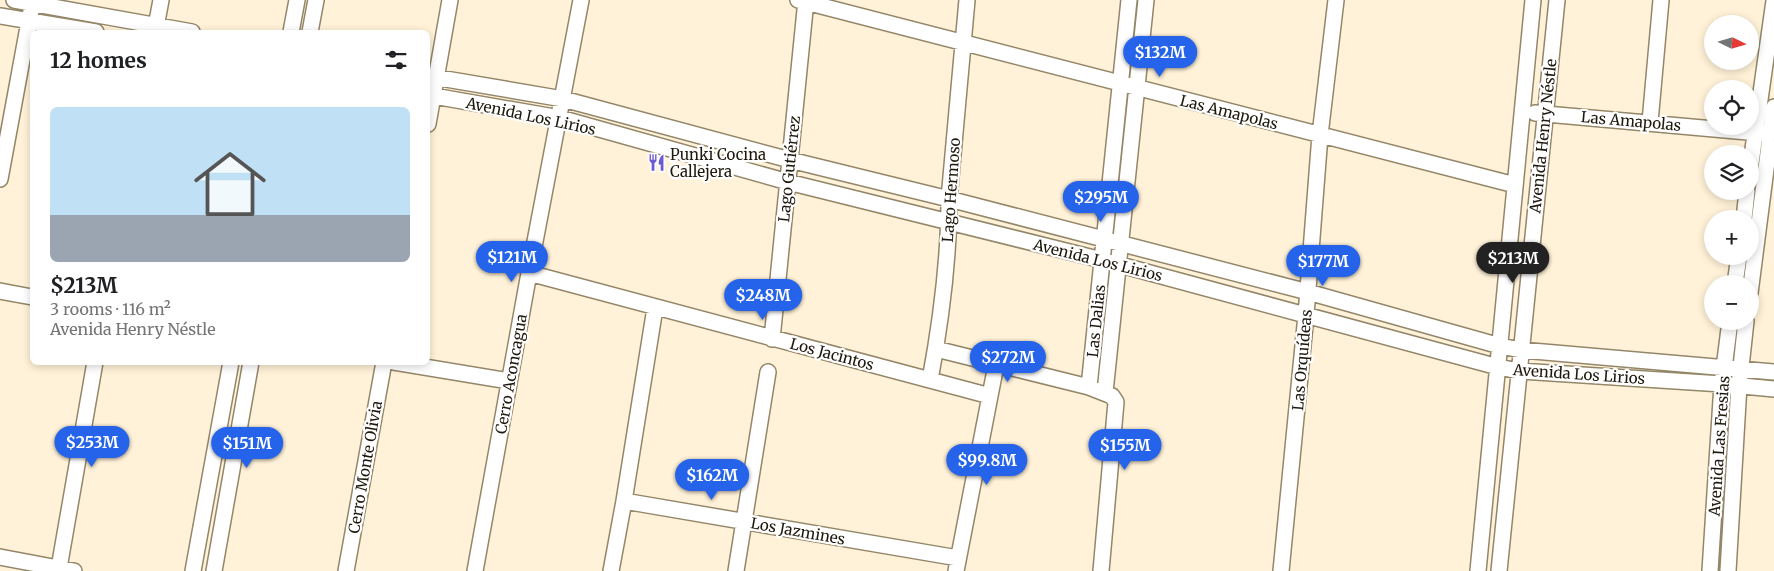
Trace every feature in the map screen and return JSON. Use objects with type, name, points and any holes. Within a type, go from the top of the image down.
[{"type":"street","points":[[14,0],[33,1],[155,29],[161,0]]},
{"type":"street","points":[[291,30],[297,0]]},
{"type":"street","points":[[310,30],[316,0]]},
{"type":"street","points":[[430,96],[432,77],[450,0]]},
{"type":"street","name":"Cerro Aconcagua","points":[[475,571],[581,0]]},
{"type":"street","name":"Lago Hermoso","points":[[930,380],[936,349],[949,223],[968,0]]},
{"type":"street","name":"Las Dalias","points":[[1089,387],[1129,0]]},
{"type":"street","name":"Las Dalias","points":[[1104,392],[1146,0]]},
{"type":"street","name":"Las Orquídeas","points":[[1281,571],[1306,315],[1320,135],[1336,0]]},
{"type":"street","name":"Avenida Henry Néstle","points":[[1478,571],[1533,0]]},
{"type":"street","name":"Avenida Henry Néstle","points":[[1499,571],[1556,0]]},
{"type":"street","points":[[1650,122],[1660,0]]},
{"type":"street","points":[[1751,275],[1774,0]]},
{"type":"street","points":[[0,176],[33,1]]},
{"type":"street","name":"Las Amapolas","points":[[803,1],[1515,185]]},
{"type":"street","name":"Lago Gutiérrez","points":[[772,339],[788,182],[803,1]]},
{"type":"street","points":[[0,16],[29,19],[86,30]]},
{"type":"street","name":"Avenida Los Lirios","points":[[432,77],[563,99],[790,160],[950,199],[1308,292],[1500,346],[1521,350],[1725,366],[1774,372]]},
{"type":"street","name":"Avenida Los Lirios","points":[[430,96],[560,118],[788,182],[1118,264],[1498,367],[1519,371],[1739,385],[1774,389]]},
{"type":"street","points":[[1758,145],[1774,107]]},
{"type":"street","name":"Las Amapolas","points":[[1523,112],[1762,133]]},
{"type":"street","name":"Los Jacintos","points":[[529,272],[655,308],[990,396]]},
{"type":"street","points":[[0,292],[30,297]]},
{"type":"street","points":[[611,571],[655,308]]},
{"type":"street","name":"Avenida Las Fresias","points":[[1710,571],[1722,384],[1729,330]]},
{"type":"street","name":"Avenida Las Fresias","points":[[1728,571],[1739,385],[1745,330]]},
{"type":"street","points":[[936,349],[1089,387],[1112,396],[1116,402],[1101,571]]},
{"type":"street","points":[[957,565],[996,364]]},
{"type":"street","points":[[0,557],[66,570],[96,365]]},
{"type":"street","points":[[193,571],[230,365]]},
{"type":"street","points":[[214,571],[250,365]]},
{"type":"street","name":"Cerro Monte Olivia","points":[[346,571],[383,365]]},
{"type":"street","points":[[412,365],[509,381]]},
{"type":"street","points":[[736,571],[768,372]]},
{"type":"street","name":"Los Jazmines","points":[[624,501],[744,522],[957,565]]},
{"type":"place","name":"Punki Cocina Callejera","points":[[656,163]]}]
